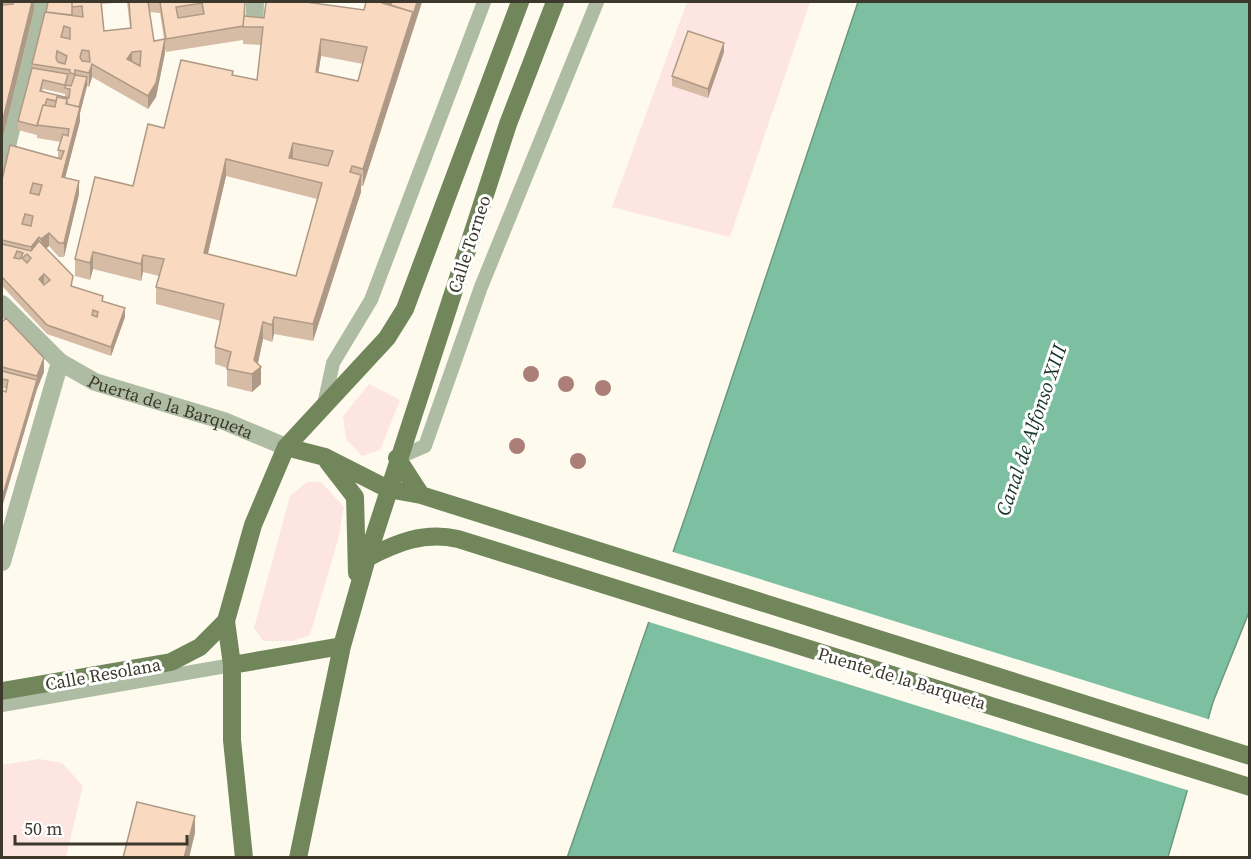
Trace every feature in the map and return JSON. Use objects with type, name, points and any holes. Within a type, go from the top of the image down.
[{"type":"main road","name":"Calle Torneo","points":[[225,621],[253,525],[286,447],[387,338],[405,309],[520,2]]},
{"type":"main road","name":"Calle Torneo","points":[[298,858],[342,646],[397,458],[508,124],[555,2]]},
{"type":"main road","name":"Puente de la Barqueta","points":[[286,447],[325,457],[388,489],[421,495],[1250,756]]},
{"type":"main road","points":[[325,457],[355,498],[357,598]]},
{"type":"main road","points":[[397,458],[421,495]]},
{"type":"main road","name":"Puente de la Barqueta","points":[[367,558],[395,544],[430,535],[458,539],[1250,787]]},
{"type":"main road","points":[[225,621],[232,665],[232,729],[244,858]]},
{"type":"main road","name":"Calle Resolana","points":[[2,691],[171,662],[200,647],[225,621]]},
{"type":"main road","points":[[232,665],[342,646]]},
{"type":"street","points":[[2,167],[42,2]]},
{"type":"street","points":[[254,34],[255,2]]},
{"type":"street","name":"Puerta de la Barqueta","points":[[5,314],[60,362],[95,382],[224,421],[286,447]]},
{"type":"street","points":[[2,562],[60,362]]},
{"type":"lane","points":[[324,406],[333,363],[371,300],[484,2]]},
{"type":"lane","points":[[397,458],[425,446],[481,287],[597,2]]},
{"type":"lane","name":"Calle Resolana","points":[[2,705],[232,665]]},
{"type":"shaded area","points":[[687,2],[810,2],[730,237],[612,207]]},
{"type":"shaded area","points":[[369,384],[400,400],[380,450],[362,456],[346,439],[343,416]]},
{"type":"shaded area","points":[[307,482],[321,482],[344,507],[338,540],[310,635],[293,641],[263,641],[254,628],[290,496]]},
{"type":"shaded area","points":[[39,759],[62,763],[83,786],[66,857],[2,857],[2,765]]},
{"type":"water","name":"Canal de Alfonso XIII","points":[[858,2],[1249,2],[1249,612],[1213,702],[1168,857],[567,858],[689,506]]},
{"type":"pier","points":[[670,551],[1211,720],[1190,791],[646,621]]},
{"type":"building","points":[[13,2],[32,2],[2,123],[2,5],[13,4]]},
{"type":"building","points":[[48,2],[72,2],[72,15],[46,12]]},
{"type":"building","points":[[72,2],[101,2],[104,31],[131,28],[129,2],[148,2],[154,41],[165,39],[156,83],[148,96],[92,64],[89,73],[75,70],[75,74],[70,73],[70,70],[32,64],[45,12],[83,17],[82,6],[72,7]],"holes":[[[64,26],[70,28],[70,39],[61,37]],[[82,50],[89,51],[90,62],[82,61],[80,57]],[[57,51],[67,56],[65,64],[58,62]],[[141,51],[140,66],[127,59],[132,52]]]},
{"type":"building","points":[[160,2],[245,2],[243,26],[166,39]],"holes":[[[202,3],[204,14],[178,18],[176,7]]]},
{"type":"building","points":[[266,2],[306,2],[364,10],[366,2],[381,2],[413,12],[363,169],[352,166],[350,172],[361,175],[313,324],[274,317],[272,325],[263,322],[254,360],[261,367],[252,374],[227,369],[231,352],[215,347],[224,304],[156,287],[164,259],[143,255],[141,264],[93,252],[90,263],[75,259],[95,177],[133,186],[148,124],[164,128],[181,60],[233,71],[232,75],[257,80],[263,27],[243,27],[244,16],[264,18]],"holes":[[[321,39],[367,47],[358,81],[316,72]],[[293,143],[333,151],[328,166],[289,158]],[[226,159],[322,183],[296,276],[204,253]]]},
{"type":"building","points":[[382,2],[391,4],[392,2],[417,2],[413,15],[413,12]]},
{"type":"building","points":[[688,31],[724,43],[708,89],[672,76]]},
{"type":"building","points":[[32,68],[68,74],[65,85],[71,86],[75,75],[87,77],[79,107],[67,104],[67,99],[57,97],[56,101],[47,99],[37,126],[18,121]],"holes":[[[43,80],[65,85],[65,88],[70,89],[69,98],[40,91]]]},
{"type":"building","points":[[57,97],[67,99],[66,104],[80,107],[62,177],[79,181],[64,243],[59,243],[49,233],[41,239],[39,237],[31,247],[2,240],[2,180],[10,145],[61,159],[64,151],[58,150],[63,134],[68,136],[69,129],[37,125],[43,105],[55,107]],"holes":[[[33,183],[42,185],[39,195],[30,193]],[[25,214],[33,216],[31,226],[22,224]]]},
{"type":"building","points":[[39,241],[73,276],[71,286],[103,296],[102,301],[125,308],[111,347],[47,325],[2,277],[2,244],[31,251]],"holes":[[[17,251],[23,253],[20,259],[14,258]],[[27,254],[31,258],[27,263],[22,258]],[[44,274],[50,280],[44,285],[39,279]],[[93,310],[98,312],[97,317],[92,315]]]},
{"type":"building","points":[[6,318],[44,358],[37,376],[2,367],[2,322]]},
{"type":"building","points":[[2,371],[37,380],[2,498],[2,390],[6,392],[8,380],[2,379]]},
{"type":"building","points":[[137,802],[195,816],[184,858],[123,858]]}]
